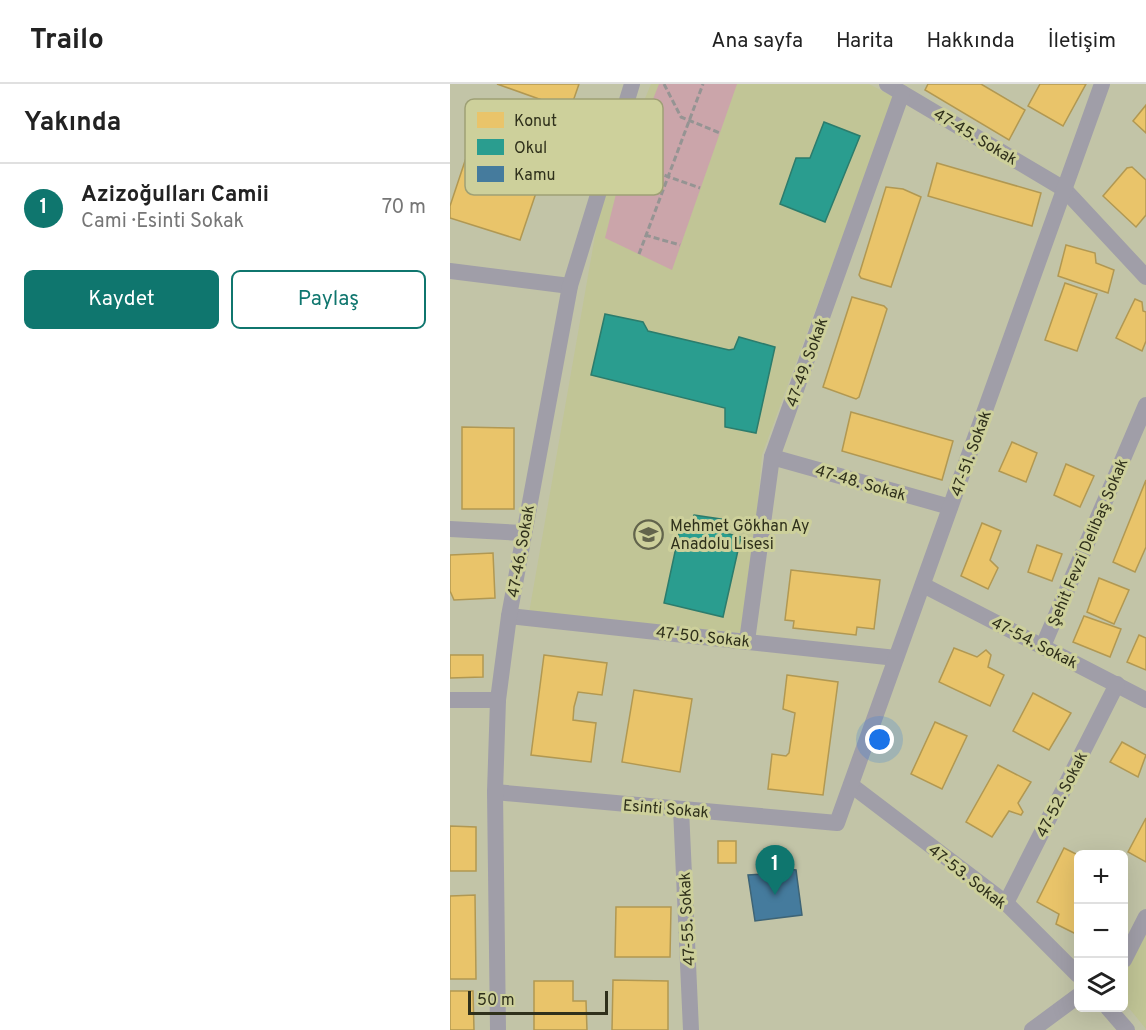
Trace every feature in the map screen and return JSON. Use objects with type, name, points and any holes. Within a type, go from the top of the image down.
[{"type":"street","name":"47-46. Sokak","points":[[628,99],[632,84]]},
{"type":"street","name":"47-45. Sokak","points":[[887,84],[1064,189],[1146,277]]},
{"type":"street","name":"47-51. Sokak","points":[[837,823],[1102,84]]},
{"type":"street","name":"47-49. Sokak","points":[[747,641],[772,457],[902,93]]},
{"type":"street","name":"47-46. Sokak","points":[[498,1030],[495,792],[498,700],[523,533],[570,286],[598,195]]},
{"type":"street","points":[[450,271],[570,286]]},
{"type":"street","name":"Şehit Fevzi Delibaş Sokak","points":[[1043,646],[1146,405]]},
{"type":"street","name":"47-48. Sokak","points":[[772,457],[950,507]]},
{"type":"street","points":[[450,529],[523,533]]},
{"type":"street","name":"47-54. Sokak","points":[[922,585],[1146,700]]},
{"type":"street","name":"47-50. Sokak","points":[[509,616],[896,658]]},
{"type":"street","name":"47-52. Sokak","points":[[1006,903],[1117,684]]},
{"type":"street","points":[[450,700],[498,700]]},
{"type":"street","name":"47-53. Sokak","points":[[851,785],[1006,903],[1074,971]]},
{"type":"street","name":"Esinti Sokak","points":[[495,792],[837,823]]},
{"type":"street","name":"47-55. Sokak","points":[[681,809],[691,1030]]},
{"type":"street","points":[[1125,958],[1146,917]]},
{"type":"street","points":[[1032,1030],[1074,999]]},
{"type":"street","points":[[1111,1012],[1127,1030]]},
{"type":"path","points":[[664,84],[681,117],[720,133]]},
{"type":"path","points":[[663,188],[703,84]]},
{"type":"path","points":[[663,175],[700,188]]},
{"type":"path","points":[[639,254],[660,195]]},
{"type":"path","points":[[645,235],[680,245]]},
{"type":"shaded area","points":[[651,84],[869,84],[894,97],[762,455],[746,636],[529,613],[600,207],[605,195],[663,195],[663,99],[645,99]]},
{"type":"shaded area","points":[[659,84],[737,84],[672,270],[605,238],[616,195],[663,195],[663,99],[653,99]]},
{"type":"shaded area","points":[[1146,933],[1146,1029],[1128,1007],[1128,962]]},
{"type":"building: Konut","points":[[497,84],[579,84],[574,99],[539,99]]},
{"type":"building: Konut","points":[[928,84],[981,84],[1025,110],[1009,140],[925,90]]},
{"type":"building: Konut","points":[[1040,84],[1086,84],[1063,126],[1028,106]]},
{"type":"building: Konut","points":[[1146,105],[1146,133],[1133,121]]},
{"type":"building: Konut","points":[[465,161],[465,195],[535,195],[520,240],[450,218],[450,206]]},
{"type":"building: Konut","points":[[937,163],[1041,193],[1032,226],[928,196]]},
{"type":"building: Konut","points":[[1132,167],[1146,180],[1146,215],[1136,227],[1103,196],[1127,168]]},
{"type":"building: Konut","points":[[886,187],[903,189],[921,197],[891,287],[861,278],[859,275]]},
{"type":"building: Konut","points":[[1066,245],[1095,253],[1096,263],[1114,270],[1108,293],[1058,276]]},
{"type":"building: Konut","points":[[1065,283],[1097,294],[1077,351],[1045,340]]},
{"type":"building: Konut","points":[[852,297],[884,306],[887,309],[859,397],[856,399],[823,387]]},
{"type":"building: Konut","points":[[1135,299],[1142,302],[1143,311],[1146,312],[1146,341],[1142,351],[1116,338]]},
{"type":"building: Konut","points":[[851,412],[953,441],[942,480],[842,451]]},
{"type":"building: Konut","points":[[462,427],[514,428],[514,509],[462,509]]},
{"type":"building: Konut","points":[[1012,442],[1037,453],[1026,482],[999,471]]},
{"type":"building: Konut","points":[[1066,464],[1094,476],[1080,507],[1054,495]]},
{"type":"building: Konut","points":[[1146,480],[1146,547],[1135,572],[1113,562]]},
{"type":"building: Konut","points":[[982,523],[1001,531],[990,560],[998,568],[988,589],[961,576]]},
{"type":"building: Konut","points":[[1037,545],[1062,554],[1052,581],[1028,572]]},
{"type":"building: Konut","points":[[493,553],[495,598],[454,600],[450,591],[450,555]]},
{"type":"building: Konut","points":[[791,570],[880,580],[874,629],[857,627],[856,635],[793,628],[794,621],[785,620]]},
{"type":"building: Konut","points":[[1099,578],[1129,590],[1114,624],[1087,612]]},
{"type":"building: Konut","points":[[1084,616],[1121,629],[1110,657],[1073,642]]},
{"type":"building: Konut","points":[[1139,635],[1146,638],[1146,670],[1127,662]]},
{"type":"building: Konut","points":[[954,648],[977,657],[986,650],[991,655],[988,667],[1004,675],[990,706],[939,682]]},
{"type":"building: Konut","points":[[450,655],[483,655],[483,677],[450,678]]},
{"type":"building: Konut","points":[[544,655],[607,663],[602,695],[578,692],[574,707],[573,720],[596,723],[591,762],[531,755]]},
{"type":"building: Konut","points":[[787,675],[838,682],[823,795],[768,789],[772,754],[786,756],[789,753],[795,713],[783,709]]},
{"type":"building: Konut","points":[[634,690],[692,699],[680,772],[622,762]]},
{"type":"building: Konut","points":[[1033,693],[1071,713],[1049,750],[1013,731]]},
{"type":"building: Konut","points":[[935,722],[967,736],[942,789],[911,774]]},
{"type":"building: Konut","points":[[1122,742],[1146,755],[1138,777],[1110,762]]},
{"type":"building: Konut","points":[[998,765],[1031,782],[1018,803],[1023,812],[1021,815],[1009,811],[992,837],[966,822]]},
{"type":"building: Konut","points":[[1146,818],[1146,862],[1128,852]]},
{"type":"building: Konut","points":[[450,826],[476,827],[476,871],[450,871]]},
{"type":"building: Konut","points":[[718,841],[736,841],[736,863],[718,863]]},
{"type":"building: Konut","points":[[1064,848],[1074,853],[1074,933],[1056,924],[1059,914],[1037,902]]},
{"type":"building: Konut","points":[[475,895],[476,979],[450,979],[450,896]]},
{"type":"building: Konut","points":[[616,907],[671,907],[670,957],[615,957]]},
{"type":"building: Konut","points":[[613,980],[668,981],[668,1030],[612,1030]]},
{"type":"building: Konut","points":[[534,981],[573,981],[573,1001],[586,1001],[587,1030],[534,1030]]},
{"type":"building: Konut","points":[[450,991],[473,991],[474,1030],[450,1030]]},
{"type":"building: Okul","points":[[824,122],[860,136],[825,222],[780,204],[796,158],[810,158]]},
{"type":"building: Okul","points":[[605,314],[643,322],[648,331],[729,350],[734,349],[739,337],[775,347],[756,433],[725,427],[725,408],[591,375]]},
{"type":"building: Okul","points":[[694,515],[727,520],[725,533],[741,537],[723,617],[664,603],[681,524],[690,525]]},
{"type":"building: Kamu","points":[[783,853],[786,869],[796,870],[802,915],[755,921],[748,875],[764,874],[764,856]]},
{"type":"place","name":"Mehmet Gökhan Ay Anadolu Lisesi","points":[[649,534]]},
{"type":"place","name":"Azizoğulları Camii","points":[[775,895]]}]
